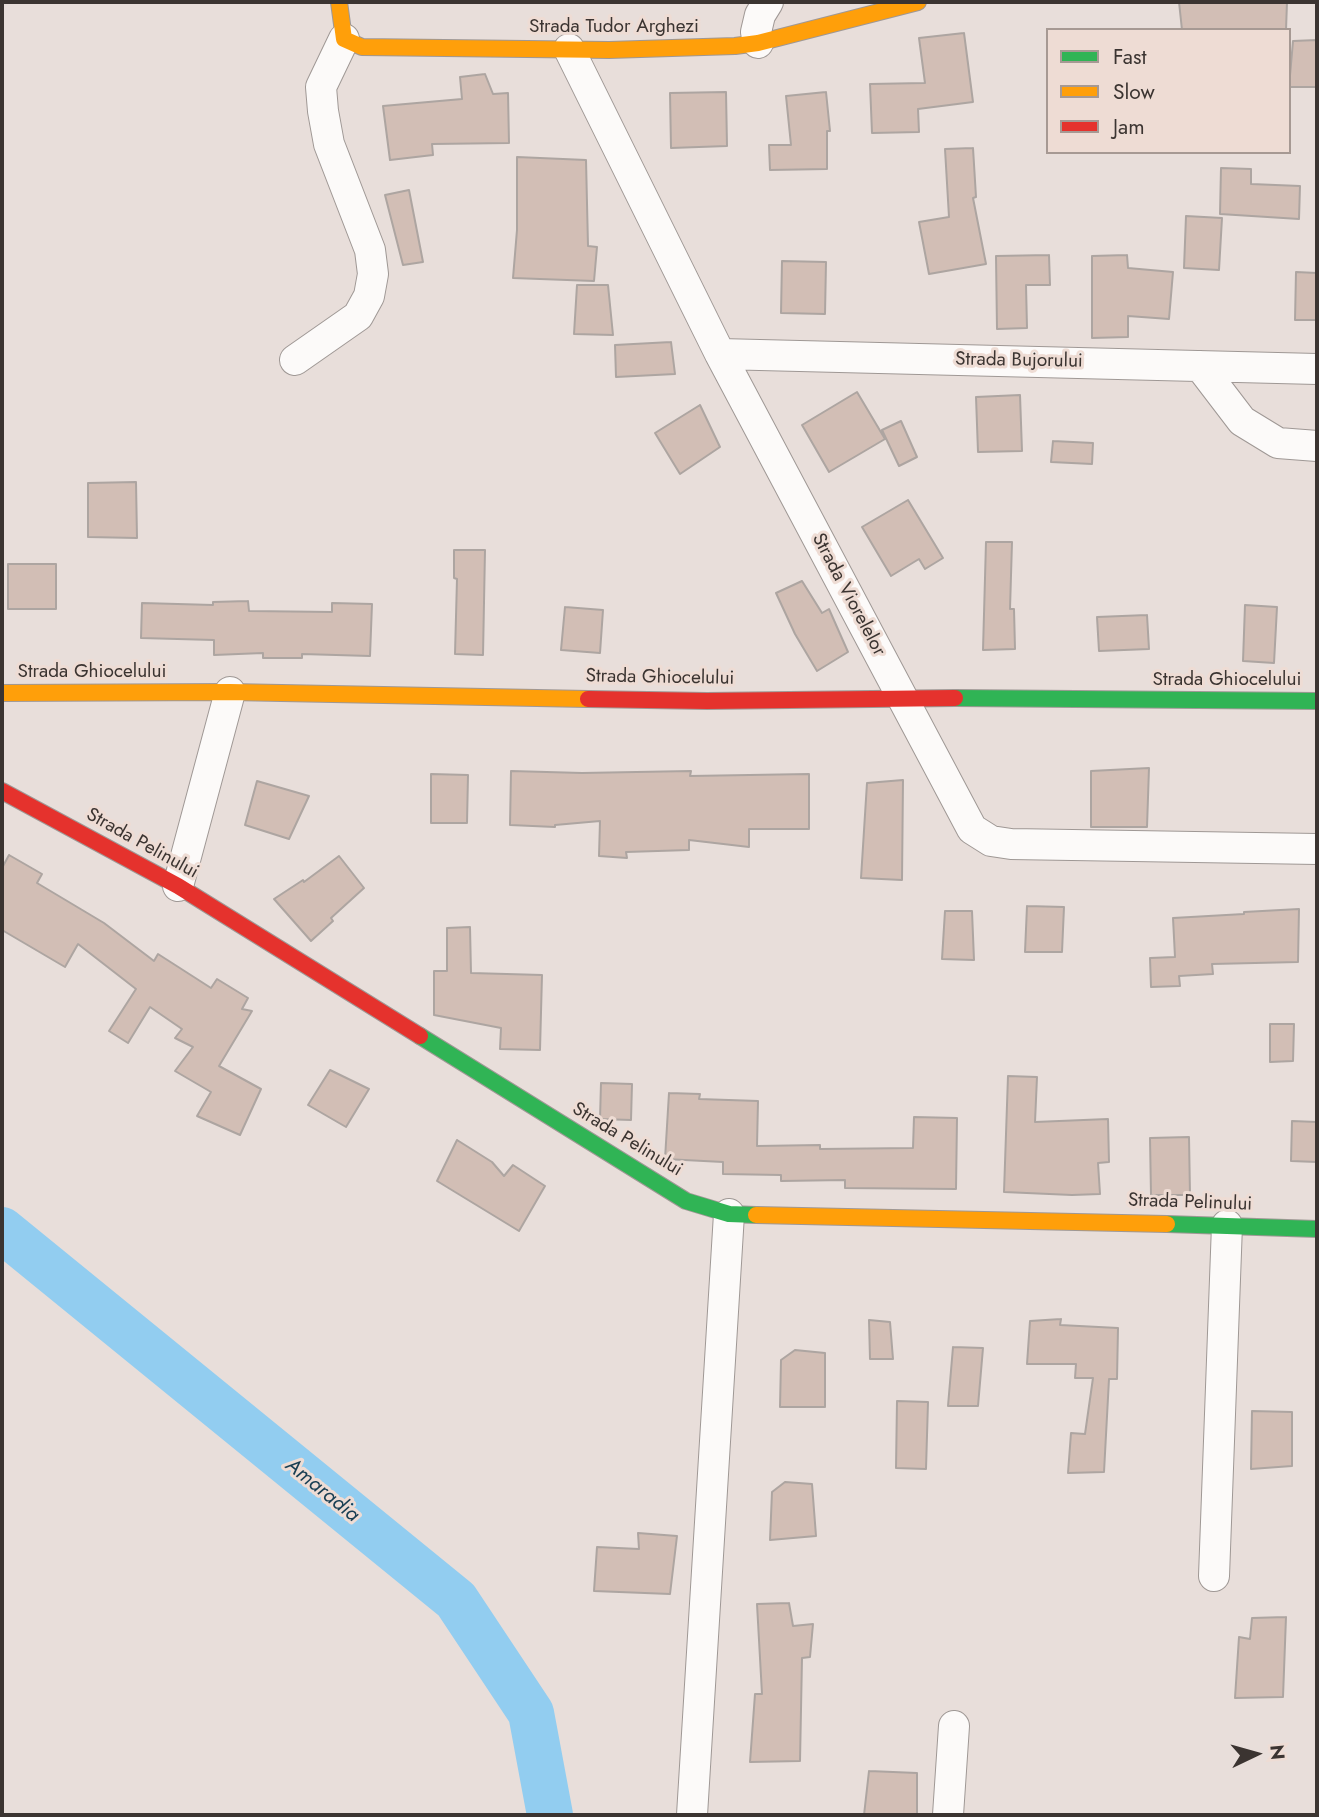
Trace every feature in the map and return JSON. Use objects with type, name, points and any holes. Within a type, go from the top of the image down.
[{"type":"street","points":[[295,360],[358,316],[369,296],[373,274],[370,250],[329,144],[323,111],[321,87],[345,39],[339,2]]},
{"type":"street","points":[[758,43],[756,32],[760,15],[768,2]]},
{"type":"street","name":"Strada Tudor Arghezi","points":[[345,39],[362,47],[610,50],[735,46],[758,43],[918,2]]},
{"type":"street","name":"Strada Viorelelor","points":[[569,49],[720,354],[972,829],[991,841],[1011,844],[1317,849]]},
{"type":"street","name":"Strada Bujorului","points":[[720,354],[1317,369]]},
{"type":"street","points":[[1200,366],[1242,421],[1278,443],[1317,446]]},
{"type":"street","points":[[178,886],[230,692]]},
{"type":"street","name":"Strada Ghiocelului","points":[[2,693],[230,692],[707,701],[903,698],[1317,701]]},
{"type":"street","name":"Strada Pelinului","points":[[2,791],[178,886],[686,1201],[729,1214],[1317,1229]]},
{"type":"street","points":[[692,1815],[729,1214]]},
{"type":"street","points":[[1214,1576],[1227,1225]]},
{"type":"street","points":[[948,1815],[954,1726]]},
{"type":"building","points":[[1179,2],[1287,2],[1286,28],[1182,28]]},
{"type":"building","points":[[964,33],[973,102],[918,109],[919,132],[872,133],[870,84],[925,83],[919,38]]},
{"type":"building","points":[[1317,40],[1317,87],[1291,87],[1293,41]]},
{"type":"building","points":[[485,74],[493,94],[508,93],[509,143],[432,144],[433,155],[390,160],[383,106],[462,99],[460,77]]},
{"type":"building","points":[[726,92],[727,146],[671,148],[670,93]]},
{"type":"building","points":[[826,92],[830,131],[827,131],[827,169],[770,170],[769,145],[791,145],[786,96]]},
{"type":"building","points":[[973,148],[976,197],[973,198],[986,264],[929,274],[919,222],[949,217],[945,149]]},
{"type":"building","points":[[517,157],[586,160],[588,246],[597,247],[594,281],[513,278],[517,230]]},
{"type":"building","points":[[1221,168],[1251,169],[1251,184],[1300,186],[1299,219],[1220,214]]},
{"type":"building","points":[[409,190],[423,262],[403,265],[385,195]]},
{"type":"building","points":[[1186,216],[1222,218],[1219,270],[1184,268]]},
{"type":"building","points":[[1049,255],[1050,285],[1026,285],[1027,328],[997,329],[996,256]]},
{"type":"building","points":[[1127,255],[1128,268],[1173,272],[1169,319],[1128,316],[1128,337],[1092,338],[1092,256]]},
{"type":"building","points":[[782,261],[826,262],[825,314],[781,313]]},
{"type":"building","points":[[1296,272],[1317,273],[1317,320],[1295,320]]},
{"type":"building","points":[[577,285],[608,285],[613,335],[574,334]]},
{"type":"building","points":[[671,342],[675,374],[616,377],[615,345]]},
{"type":"building","points":[[857,392],[885,439],[829,472],[802,425]]},
{"type":"building","points":[[1020,395],[1022,451],[978,452],[976,397]]},
{"type":"building","points":[[700,405],[720,447],[680,474],[655,433]]},
{"type":"building","points":[[901,421],[917,457],[899,466],[882,430]]},
{"type":"building","points":[[1053,441],[1093,443],[1092,464],[1051,462]]},
{"type":"building","points":[[136,482],[137,538],[88,537],[88,483]]},
{"type":"building","points":[[908,500],[943,558],[925,569],[919,559],[891,576],[862,527]]},
{"type":"building","points":[[986,542],[1012,542],[1010,609],[1014,609],[1015,649],[983,650]]},
{"type":"building","points":[[454,550],[485,550],[483,655],[455,654],[457,579],[454,578]]},
{"type":"building","points":[[8,564],[56,564],[56,609],[8,609]]},
{"type":"building","points":[[802,581],[822,613],[829,609],[848,652],[817,671],[795,634],[776,593]]},
{"type":"building","points":[[248,601],[249,611],[332,612],[332,603],[372,604],[370,656],[302,654],[302,658],[263,658],[263,653],[214,655],[214,640],[141,638],[142,603],[213,605],[213,602]]},
{"type":"building","points":[[1245,605],[1277,607],[1274,663],[1243,661]]},
{"type":"building","points":[[565,607],[603,610],[600,653],[561,650]]},
{"type":"building","points":[[1147,615],[1149,649],[1099,651],[1097,617]]},
{"type":"building","points":[[1149,768],[1147,827],[1091,827],[1091,771]]},
{"type":"building","points":[[511,771],[691,771],[690,776],[809,774],[809,829],[749,829],[749,847],[689,840],[689,850],[626,852],[627,858],[599,856],[600,821],[555,827],[510,825]]},
{"type":"building","points":[[431,774],[468,775],[467,823],[431,823]]},
{"type":"building","points":[[903,780],[902,880],[861,878],[867,783]]},
{"type":"building","points":[[257,781],[309,796],[289,839],[245,825]]},
{"type":"building","points":[[9,855],[42,874],[37,883],[104,923],[154,961],[158,954],[211,988],[217,979],[248,998],[242,1009],[252,1011],[219,1066],[261,1089],[240,1135],[197,1116],[211,1092],[175,1071],[193,1047],[175,1038],[182,1029],[150,1007],[128,1043],[109,1031],[136,989],[78,944],[65,967],[2,930],[2,868]]},
{"type":"building","points":[[339,856],[364,888],[331,918],[333,921],[311,941],[274,899],[303,880],[304,882]]},
{"type":"building","points":[[1027,906],[1064,907],[1062,952],[1025,952]]},
{"type":"building","points":[[1299,909],[1298,962],[1212,964],[1213,974],[1179,976],[1180,986],[1151,987],[1150,958],[1175,957],[1173,918]]},
{"type":"building","points":[[945,911],[972,911],[974,960],[942,959]]},
{"type":"building","points":[[470,927],[471,973],[542,975],[540,1050],[500,1049],[501,1028],[434,1015],[434,971],[447,971],[447,928]]},
{"type":"building","points":[[1270,1024],[1294,1024],[1293,1061],[1270,1062]]},
{"type":"building","points":[[330,1070],[369,1089],[346,1127],[308,1105]]},
{"type":"building","points":[[1008,1076],[1037,1077],[1035,1122],[1108,1119],[1109,1162],[1098,1163],[1100,1194],[1004,1192]]},
{"type":"building","points":[[601,1083],[632,1084],[631,1120],[600,1119]]},
{"type":"building","points":[[669,1093],[700,1094],[699,1099],[758,1101],[757,1146],[820,1145],[820,1149],[913,1148],[914,1117],[957,1118],[956,1189],[845,1188],[845,1180],[781,1181],[781,1175],[723,1174],[723,1162],[665,1159]]},
{"type":"building","points":[[1292,1121],[1317,1122],[1317,1162],[1291,1161]]},
{"type":"building","points":[[1189,1137],[1190,1195],[1151,1195],[1150,1138]]},
{"type":"building","points":[[457,1140],[492,1162],[504,1176],[513,1165],[545,1186],[519,1231],[437,1181]]},
{"type":"building","points":[[1061,1319],[1060,1325],[1118,1328],[1117,1379],[1109,1379],[1104,1472],[1068,1473],[1071,1433],[1085,1434],[1093,1378],[1075,1378],[1076,1364],[1027,1364],[1030,1321]]},
{"type":"building","points":[[869,1320],[890,1322],[893,1359],[870,1359]]},
{"type":"building","points":[[953,1347],[983,1348],[978,1406],[948,1406]]},
{"type":"building","points":[[795,1350],[825,1353],[825,1407],[780,1407],[781,1360]]},
{"type":"building","points":[[897,1401],[928,1402],[926,1469],[896,1468]]},
{"type":"building","points":[[1252,1411],[1292,1412],[1292,1466],[1251,1469]]},
{"type":"building","points":[[785,1482],[812,1484],[816,1536],[770,1540],[772,1492]]},
{"type":"building","points":[[638,1533],[677,1536],[670,1594],[594,1591],[597,1547],[639,1549]]},
{"type":"building","points":[[789,1603],[793,1626],[813,1624],[810,1657],[802,1658],[800,1761],[750,1762],[755,1694],[762,1694],[757,1604]]},
{"type":"building","points":[[1286,1617],[1283,1697],[1235,1698],[1239,1637],[1250,1639],[1252,1618]]},
{"type":"building","points":[[869,1771],[917,1773],[917,1815],[864,1815]]},
{"type":"waterway","name":"Amaradia","points":[[2,1230],[456,1600],[531,1713],[550,1815]]},
{"type":"traffic: fast","points":[[955,698],[1317,701]]},
{"type":"traffic: fast","points":[[420,1036],[686,1201],[729,1214],[756,1215]]},
{"type":"traffic: fast","points":[[1167,1224],[1317,1229]]},
{"type":"traffic: slow","points":[[339,2],[344,39],[362,47],[609,50],[758,43],[918,2]]},
{"type":"traffic: slow","points":[[2,693],[230,692],[588,699]]},
{"type":"traffic: slow","points":[[756,1215],[1167,1224]]},
{"type":"traffic: jam","points":[[588,699],[707,701],[955,698]]},
{"type":"traffic: jam","points":[[2,791],[178,886],[420,1036]]}]
